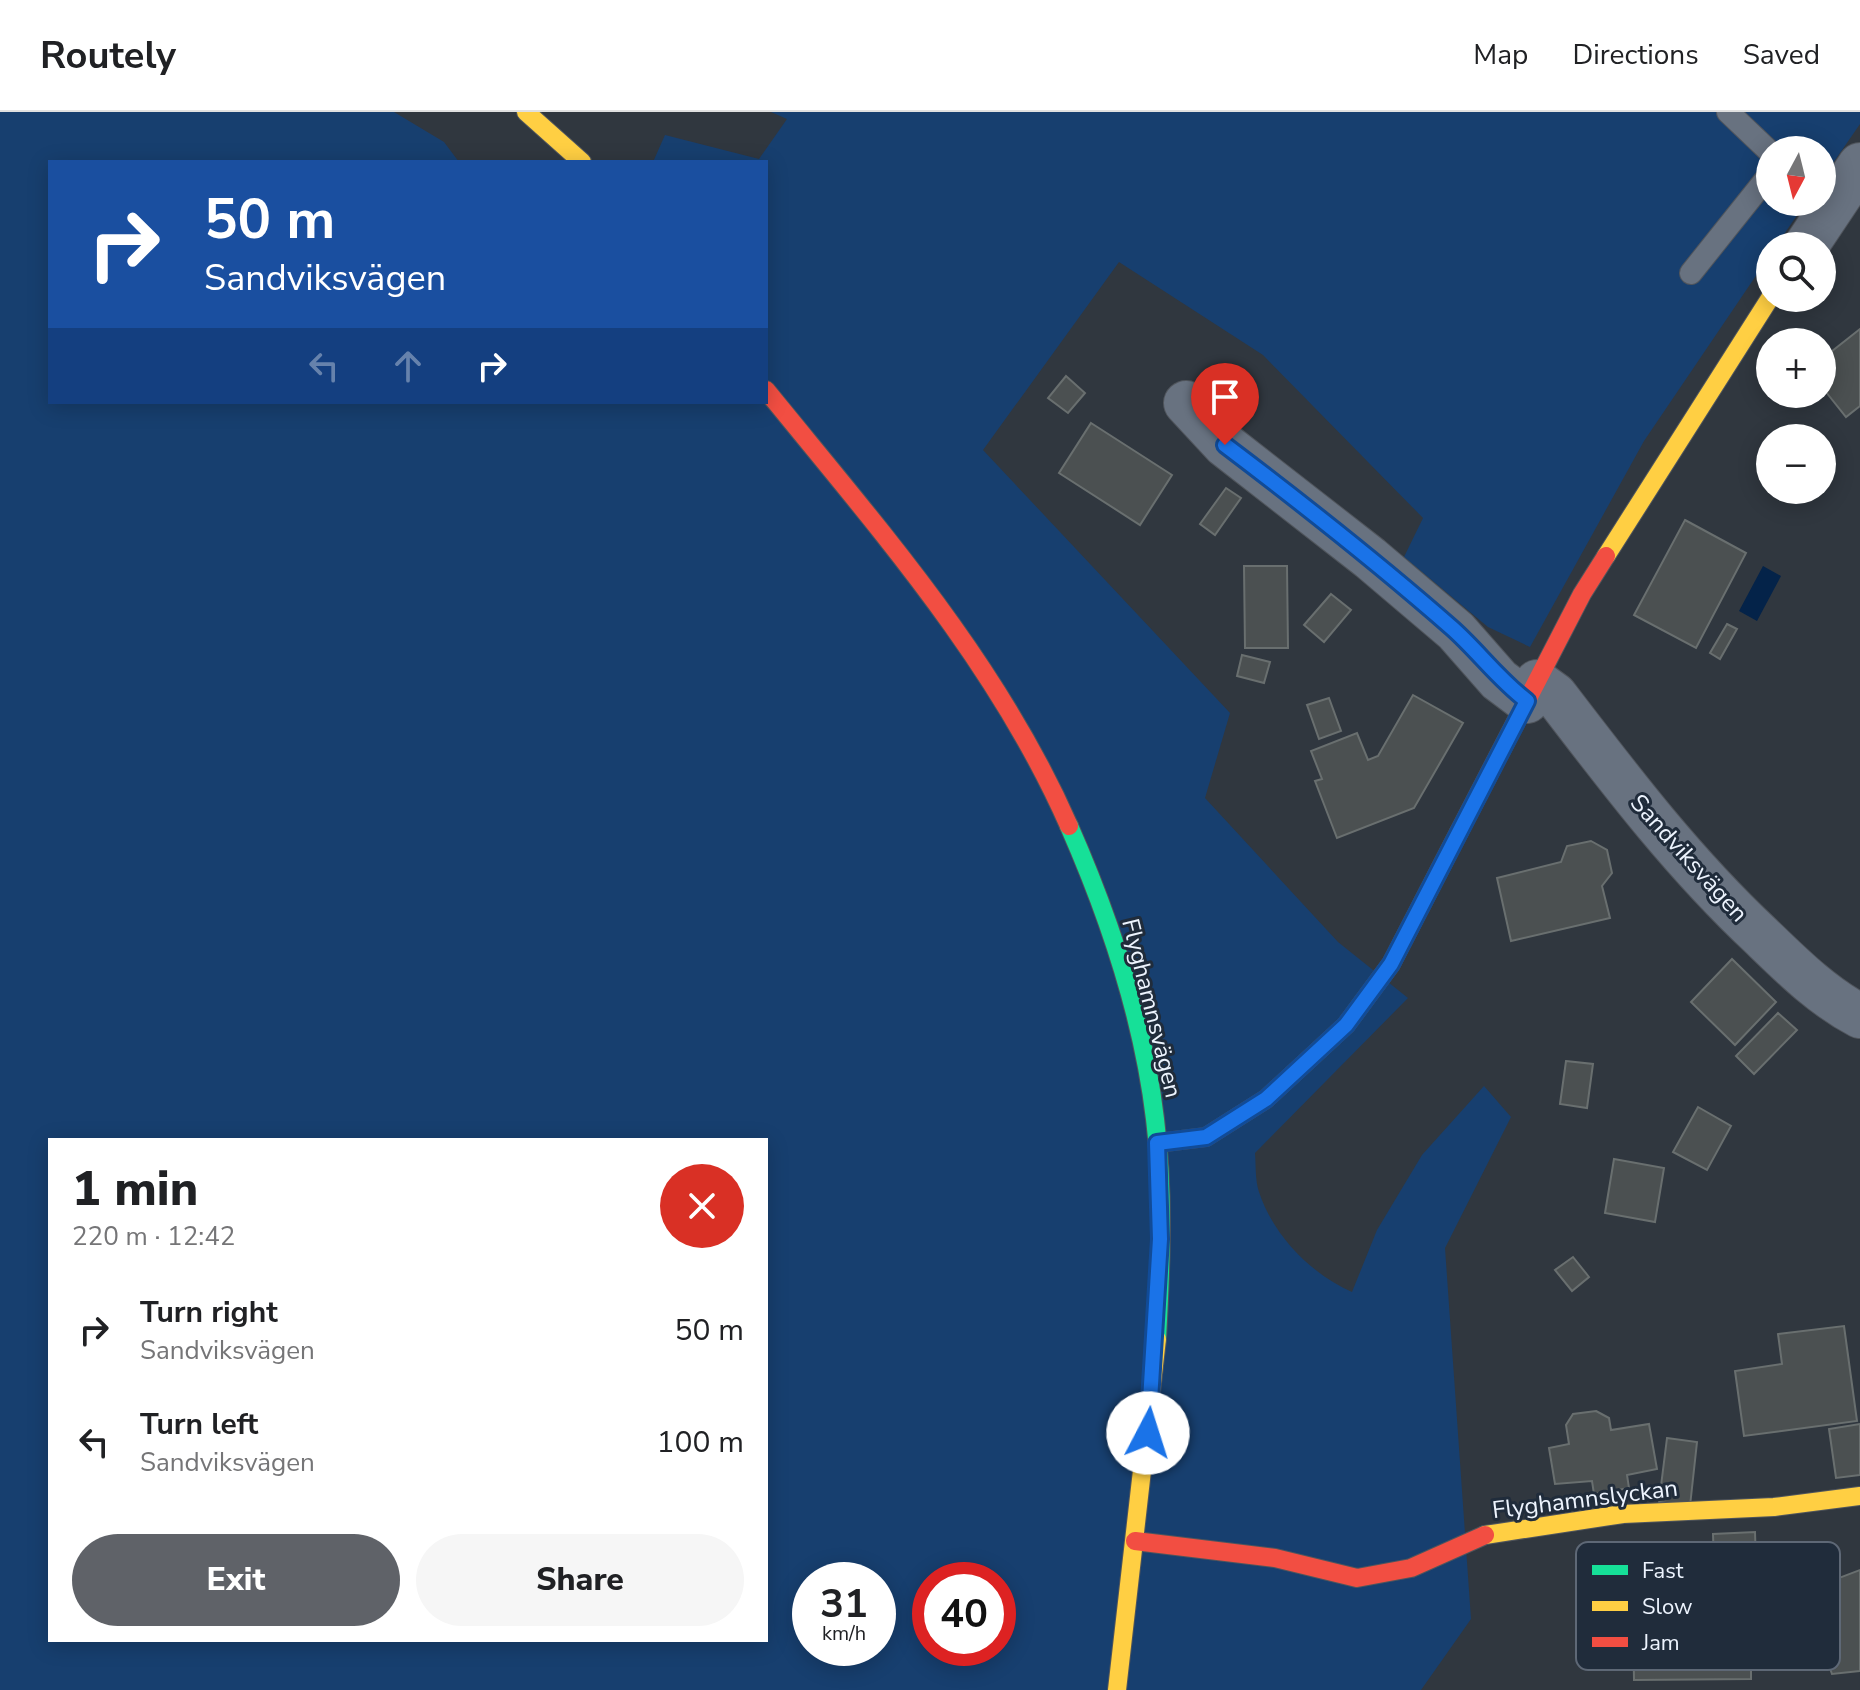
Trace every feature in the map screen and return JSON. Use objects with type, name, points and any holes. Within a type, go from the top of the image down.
[{"type":"street","points":[[526,112],[580,160]]},
{"type":"street","points":[[1836,193],[1860,165]]},
{"type":"street","points":[[1157,1143],[1206,1137],[1254,1107],[1346,1025],[1391,964],[1582,594],[1761,312]]},
{"type":"street","name":"Flyghamnsvägen","points":[[768,393],[971,650],[1041,766],[1077,841],[1123,970],[1154,1106],[1160,1239],[1155,1353],[1117,1690]]},
{"type":"street","name":"Sandviksvägen","points":[[1186,403],[1225,445],[1370,558],[1456,631],[1499,680],[1532,692],[1555,695],[1656,827],[1714,892],[1801,975],[1860,1016]]},
{"type":"street","name":"Flyghamnslyckan","points":[[1135,1541],[1275,1558],[1357,1578],[1411,1568],[1493,1531],[1623,1514],[1774,1507],[1860,1496]]},
{"type":"lane","points":[[1728,112],[1756,139]]},
{"type":"lane","points":[[1691,273],[1756,192]]},
{"type":"shaded area","points":[[0,112],[394,112],[444,142],[458,160],[48,160],[48,404],[768,404],[768,160],[654,160],[665,135],[759,159],[787,119],[771,112],[1860,112],[1860,124],[1836,159],[1836,136],[1756,136],[1756,216],[1796,216],[1786,232],[1756,232],[1756,276],[1644,441],[1530,647],[1488,627],[1404,557],[1423,518],[1263,355],[1119,262],[983,450],[1230,713],[1205,798],[1338,942],[1408,998],[1255,1153],[1259,1192],[1284,1238],[1308,1264],[1352,1292],[1377,1230],[1422,1155],[1484,1086],[1511,1117],[1445,1248],[1471,1619],[1421,1690],[0,1690]]},
{"type":"shaded area","points":[[1763,566],[1781,576],[1757,621],[1739,611]]},
{"type":"building","points":[[1860,329],[1860,406],[1846,417],[1836,404],[1836,348]]},
{"type":"building","points":[[1066,376],[1085,393],[1068,413],[1048,398]]},
{"type":"building","points":[[1091,423],[1172,475],[1140,525],[1059,473]]},
{"type":"building","points":[[1226,488],[1241,498],[1215,535],[1200,524]]},
{"type":"building","points":[[1685,520],[1746,553],[1696,648],[1634,615]]},
{"type":"building","points":[[1244,566],[1287,566],[1288,648],[1245,648]]},
{"type":"building","points":[[1331,594],[1351,610],[1324,642],[1304,625]]},
{"type":"building","points":[[1727,624],[1737,629],[1720,659],[1710,653]]},
{"type":"building","points":[[1242,655],[1270,662],[1264,683],[1237,676]]},
{"type":"building","points":[[1413,695],[1463,723],[1414,808],[1337,838],[1315,781],[1322,779],[1311,751],[1357,733],[1368,760],[1378,756]]},
{"type":"building","points":[[1329,698],[1341,731],[1319,739],[1307,705]]},
{"type":"building","points":[[1591,841],[1607,850],[1612,873],[1602,886],[1610,918],[1511,941],[1497,878],[1561,862],[1567,846]]},
{"type":"building","points":[[1732,959],[1776,1002],[1735,1045],[1691,1002]]},
{"type":"building","points":[[1778,1013],[1797,1030],[1754,1074],[1736,1056]]},
{"type":"building","points":[[1566,1061],[1593,1064],[1587,1108],[1560,1104]]},
{"type":"building","points":[[1698,1107],[1731,1126],[1707,1170],[1673,1152]]},
{"type":"building","points":[[1614,1159],[1664,1168],[1655,1222],[1605,1213]]},
{"type":"building","points":[[1573,1257],[1589,1277],[1572,1291],[1555,1270]]},
{"type":"building","points":[[1844,1326],[1857,1421],[1744,1436],[1735,1371],[1782,1364],[1778,1334]]},
{"type":"building","points":[[1596,1411],[1609,1418],[1611,1430],[1649,1424],[1657,1469],[1627,1475],[1629,1488],[1594,1494],[1592,1481],[1555,1484],[1549,1448],[1569,1444],[1566,1425],[1573,1414]]},
{"type":"building","points":[[1860,1424],[1860,1475],[1836,1478],[1829,1429]]},
{"type":"building","points":[[1667,1438],[1697,1442],[1690,1506],[1659,1502]]},
{"type":"building","points":[[1755,1532],[1755,1542],[1713,1542],[1713,1534]]},
{"type":"building","points":[[1860,1570],[1860,1671],[1832,1674],[1831,1670],[1840,1670],[1840,1578]]},
{"type":"building","points":[[1634,1670],[1751,1670],[1751,1679],[1634,1680]]},
{"type":"traffic: fast","points":[[1069,826],[1123,970],[1150,1081],[1161,1201],[1157,1339]]},
{"type":"traffic: fast","points":[[1157,1143],[1206,1137],[1266,1099],[1346,1025],[1391,964],[1459,832]]},
{"type":"traffic: slow","points":[[526,112],[580,160]]},
{"type":"traffic: slow","points":[[1606,556],[1761,312]]},
{"type":"traffic: slow","points":[[1117,1690],[1157,1339]]},
{"type":"traffic: slow","points":[[1485,1535],[1623,1514],[1774,1507],[1860,1496]]},
{"type":"traffic: jam","points":[[768,392],[892,545],[971,652],[1040,766],[1069,826]]},
{"type":"traffic: jam","points":[[1459,832],[1582,594],[1606,556]]},
{"type":"traffic: jam","points":[[1135,1541],[1275,1558],[1357,1578],[1411,1568],[1485,1535]]},
{"type":"route","points":[[1148,1433],[1160,1239],[1157,1143],[1186,1142],[1206,1137],[1266,1099],[1346,1025],[1391,964],[1527,701],[1499,680],[1456,631],[1387,572],[1225,445]]}]
